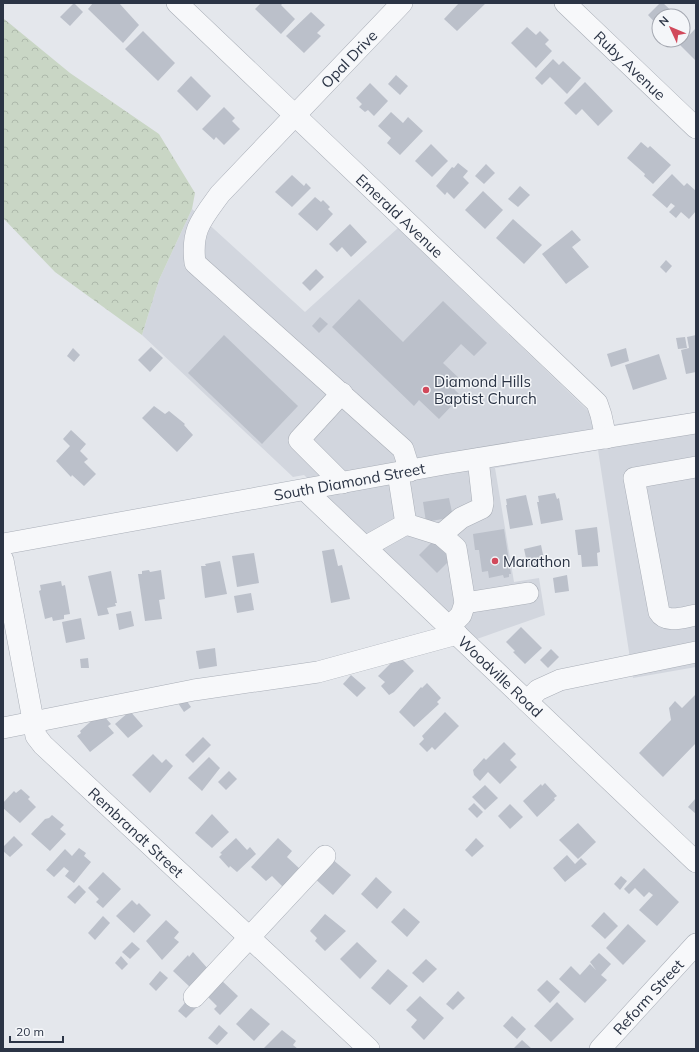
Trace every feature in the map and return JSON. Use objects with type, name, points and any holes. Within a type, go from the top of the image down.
[{"type":"street","name":"Emerald Avenue","points":[[177,3],[597,404],[606,438]]},
{"type":"street","name":"Opal Drive","points":[[402,3],[220,194],[198,224],[193,246],[195,263],[403,448],[406,524]]},
{"type":"street","name":"Ruby Avenue","points":[[565,3],[696,128]]},
{"type":"street","points":[[342,393],[299,440],[342,483]]},
{"type":"street","name":"South Diamond Street","points":[[3,544],[478,459],[696,423]]},
{"type":"street","points":[[441,536],[461,518],[482,508],[483,503],[478,459]]},
{"type":"street","points":[[696,467],[634,478],[661,617],[668,619],[696,615]]},
{"type":"street","name":"Woodville Road","points":[[305,490],[696,862]]},
{"type":"street","points":[[3,728],[194,690],[318,672],[453,631],[466,603],[456,548],[441,536],[406,524],[365,547]]},
{"type":"street","name":"Rembrandt Street","points":[[3,560],[36,736],[43,745],[369,1049]]},
{"type":"street","points":[[466,603],[528,593]]},
{"type":"street","points":[[527,701],[538,690],[560,680],[696,652]]},
{"type":"street","points":[[194,997],[250,939],[325,856]]},
{"type":"street","name":"Reform Street","points":[[600,1049],[696,944]]},
{"type":"shaded area","points":[[192,209],[305,312],[398,228],[604,426],[696,412],[696,667],[633,678],[598,450],[495,468],[514,582],[539,578],[545,615],[477,639],[304,475],[293,477],[142,335],[159,280]]},
{"type":"green space","points":[[3,18],[70,73],[159,134],[195,193],[192,209],[159,280],[142,335],[55,272],[3,218]]},
{"type":"building","points":[[74,3],[83,12],[70,26],[60,17]]},
{"type":"building","points":[[93,3],[119,3],[139,25],[123,43],[88,9]]},
{"type":"building","points":[[261,3],[283,3],[281,5],[295,19],[281,34],[255,9]]},
{"type":"building","points":[[459,3],[486,3],[457,31],[444,19]]},
{"type":"building","points":[[660,3],[663,3],[668,8],[655,8]]},
{"type":"building","points":[[311,12],[325,25],[317,33],[321,36],[304,53],[286,36]]},
{"type":"building","points":[[527,27],[536,35],[540,31],[549,40],[545,44],[552,51],[536,68],[511,43]]},
{"type":"building","points":[[695,29],[696,30],[696,61],[683,48],[691,48],[691,33]]},
{"type":"building","points":[[143,31],[175,63],[158,81],[125,49]]},
{"type":"building","points":[[553,59],[559,65],[563,61],[581,78],[567,94],[550,77],[542,85],[535,78]]},
{"type":"building","points":[[396,75],[408,86],[400,95],[388,84]]},
{"type":"building","points":[[191,76],[211,96],[197,111],[177,91]]},
{"type":"building","points":[[585,82],[613,111],[598,126],[582,109],[576,115],[564,103]]},
{"type":"building","points":[[370,83],[388,101],[374,116],[368,110],[365,112],[359,107],[362,104],[356,98]]},
{"type":"building","points":[[224,107],[235,118],[232,121],[240,129],[224,145],[216,137],[214,140],[202,129]]},
{"type":"building","points":[[391,112],[403,123],[408,117],[423,131],[400,155],[387,143],[391,138],[378,126]]},
{"type":"building","points":[[641,142],[648,148],[650,146],[671,165],[653,184],[644,176],[645,174],[627,158]]},
{"type":"building","points":[[431,144],[448,161],[432,177],[415,161]]},
{"type":"building","points":[[458,163],[468,171],[463,177],[469,183],[454,199],[447,192],[445,195],[436,186],[452,167],[454,168]]},
{"type":"building","points":[[486,164],[495,173],[484,184],[475,176]]},
{"type":"building","points":[[672,174],[684,186],[687,183],[696,191],[696,211],[689,219],[681,212],[676,218],[669,212],[675,206],[671,203],[667,208],[652,195]]},
{"type":"building","points":[[292,175],[304,186],[306,183],[311,188],[292,207],[275,192]]},
{"type":"building","points":[[520,186],[530,195],[518,207],[508,199]]},
{"type":"building","points":[[483,191],[503,210],[485,229],[465,210]]},
{"type":"building","points":[[315,197],[321,202],[323,200],[330,207],[328,209],[333,214],[317,231],[298,214]]},
{"type":"building","points":[[513,219],[542,245],[524,264],[496,238]]},
{"type":"building","points":[[350,224],[367,242],[351,257],[342,247],[337,252],[329,244]]},
{"type":"building","points":[[572,230],[581,240],[572,247],[589,267],[566,284],[542,254]]},
{"type":"building","points":[[666,260],[672,266],[666,273],[660,267]]},
{"type":"building","points":[[316,269],[324,277],[310,291],[302,283]]},
{"type":"building","points":[[359,299],[403,342],[443,301],[487,343],[474,356],[461,344],[443,363],[461,380],[453,388],[461,396],[439,419],[419,400],[414,406],[332,327]]},
{"type":"building","points":[[320,317],[328,324],[319,333],[312,326]]},
{"type":"building","points":[[224,335],[298,406],[262,444],[188,373]]},
{"type":"building","points":[[696,335],[696,372],[686,374],[681,350],[689,348],[687,337]]},
{"type":"building","points":[[685,337],[687,348],[678,349],[676,338]]},
{"type":"building","points":[[151,347],[163,358],[150,372],[138,360]]},
{"type":"building","points":[[73,348],[80,355],[74,362],[67,356]]},
{"type":"building","points":[[626,348],[629,361],[611,367],[607,354]]},
{"type":"building","points":[[659,354],[667,379],[633,390],[625,365]]},
{"type":"building","points":[[154,406],[165,414],[169,411],[185,424],[184,425],[193,435],[177,452],[142,418]]},
{"type":"building","points":[[71,430],[86,444],[80,451],[88,459],[84,462],[96,474],[84,486],[72,475],[71,477],[56,461],[70,446],[63,439]]},
{"type":"building","points":[[555,493],[557,499],[559,498],[563,520],[541,524],[537,502],[539,502],[538,496]]},
{"type":"building","points":[[526,495],[533,525],[510,529],[506,499]]},
{"type":"building","points":[[449,498],[453,517],[426,522],[423,502]]},
{"type":"building","points":[[597,527],[600,552],[597,553],[598,566],[582,567],[581,555],[578,555],[575,530]]},
{"type":"building","name":"Marathon","points":[[504,529],[511,574],[509,574],[509,577],[504,578],[503,575],[489,578],[488,571],[482,572],[479,550],[475,550],[473,534]]},
{"type":"building","points":[[433,541],[451,559],[437,573],[419,555]]},
{"type":"building","points":[[541,545],[545,564],[528,567],[524,549]]},
{"type":"building","points":[[334,549],[338,566],[342,565],[350,599],[331,603],[322,551]]},
{"type":"building","points":[[254,553],[259,583],[237,587],[232,556]]},
{"type":"building","points":[[220,561],[227,594],[205,598],[201,566],[206,566],[205,564]]},
{"type":"building","points":[[149,570],[150,572],[161,570],[165,599],[159,600],[162,619],[145,621],[138,574],[142,574],[142,571]]},
{"type":"building","points":[[111,571],[117,603],[115,603],[116,606],[107,608],[109,614],[98,616],[88,576]]},
{"type":"building","points":[[567,575],[569,591],[555,593],[553,578]]},
{"type":"building","points":[[61,581],[62,586],[65,585],[70,614],[64,615],[64,619],[53,621],[52,617],[45,619],[39,591],[41,590],[40,585]]},
{"type":"building","points":[[251,593],[254,610],[237,613],[234,596]]},
{"type":"building","points":[[131,611],[134,626],[119,630],[116,614]]},
{"type":"building","points":[[81,618],[85,639],[66,643],[62,622]]},
{"type":"building","points":[[521,627],[542,648],[525,664],[513,652],[515,651],[506,642]]},
{"type":"building","points":[[215,648],[217,666],[199,669],[196,651]]},
{"type":"building","points":[[551,649],[559,657],[548,668],[540,660]]},
{"type":"building","points":[[88,658],[89,668],[81,668],[80,659]]},
{"type":"building","points":[[401,658],[414,671],[394,692],[389,695],[381,686],[385,682],[378,676],[394,660],[397,662]]},
{"type":"building","points":[[351,675],[366,688],[357,697],[343,684]]},
{"type":"building","points":[[427,683],[441,698],[437,702],[439,704],[414,727],[399,712],[421,687],[422,688]]},
{"type":"building","points":[[696,694],[696,743],[663,777],[639,753],[671,720],[669,708],[675,701],[682,708]]},
{"type":"building","points":[[176,700],[186,700],[191,707],[184,712]]},
{"type":"building","points":[[130,711],[143,726],[128,738],[115,724]]},
{"type":"building","points":[[445,712],[459,726],[435,750],[432,747],[427,752],[419,744],[424,739],[422,736]]},
{"type":"building","points":[[102,714],[111,724],[108,726],[114,733],[90,752],[77,736],[81,733],[80,731],[98,715]]},
{"type":"building","points":[[203,737],[211,745],[193,763],[185,755]]},
{"type":"building","points":[[504,742],[516,754],[510,760],[517,767],[500,784],[488,772],[480,781],[474,775],[473,770],[484,758],[486,760]]},
{"type":"building","points":[[153,754],[162,763],[166,759],[173,766],[150,793],[132,775]]},
{"type":"building","points":[[209,757],[220,768],[202,791],[188,778]]},
{"type":"building","points":[[229,771],[237,779],[226,790],[218,782]]},
{"type":"building","points":[[545,783],[557,796],[554,798],[555,800],[537,817],[523,801],[541,784],[542,786]]},
{"type":"building","points":[[485,785],[498,798],[485,810],[472,797]]},
{"type":"building","points":[[21,789],[30,797],[28,799],[36,807],[20,823],[3,808],[3,803],[14,791],[16,793]]},
{"type":"building","points":[[696,798],[696,814],[688,807]]},
{"type":"building","points":[[474,803],[483,812],[477,818],[468,809]]},
{"type":"building","points":[[510,804],[523,817],[510,829],[498,816]]},
{"type":"building","points":[[212,814],[229,832],[212,848],[195,833]]},
{"type":"building","points":[[52,815],[64,825],[60,829],[66,834],[50,851],[31,834],[45,819]]},
{"type":"building","points":[[578,823],[596,842],[578,859],[559,840]]},
{"type":"building","points":[[14,836],[23,845],[10,857],[3,851],[3,847]]},
{"type":"building","points":[[236,838],[247,850],[250,847],[256,854],[237,872],[230,866],[229,868],[219,857],[222,854],[220,853]]},
{"type":"building","points":[[278,838],[292,851],[287,857],[300,869],[283,887],[272,876],[266,881],[251,867]]},
{"type":"building","points":[[476,838],[484,846],[472,857],[465,850]]},
{"type":"building","points":[[79,848],[86,853],[84,856],[91,862],[74,883],[65,876],[69,871],[64,867],[54,877],[46,870],[65,849],[72,856]]},
{"type":"building","points":[[567,855],[575,864],[581,858],[587,864],[565,882],[553,868]]},
{"type":"building","points":[[332,859],[351,875],[333,895],[312,876]]},
{"type":"building","points":[[644,868],[679,902],[657,926],[639,910],[653,895],[649,892],[644,897],[635,888],[629,894],[624,889]]},
{"type":"building","points":[[103,872],[121,889],[103,908],[96,902],[99,899],[88,888]]},
{"type":"building","points":[[621,876],[627,881],[620,890],[614,884]]},
{"type":"building","points":[[376,877],[392,892],[377,909],[361,894]]},
{"type":"building","points":[[79,885],[86,892],[75,904],[67,897]]},
{"type":"building","points":[[132,900],[137,905],[139,903],[151,915],[134,933],[116,916]]},
{"type":"building","points":[[404,908],[420,922],[407,937],[391,922]]},
{"type":"building","points":[[604,912],[618,926],[605,939],[591,926]]},
{"type":"building","points":[[325,914],[346,931],[325,951],[315,941],[317,938],[310,931]]},
{"type":"building","points":[[103,916],[110,923],[95,940],[88,933]]},
{"type":"building","points":[[166,920],[179,932],[174,938],[179,942],[162,960],[146,941]]},
{"type":"building","points":[[628,924],[646,941],[623,965],[606,948]]},
{"type":"building","points":[[132,942],[140,949],[130,959],[122,952]]},
{"type":"building","points":[[357,942],[377,961],[360,979],[340,959]]},
{"type":"building","points":[[193,952],[209,970],[191,988],[173,971],[188,955],[189,957]]},
{"type":"building","points":[[599,953],[611,964],[601,975],[607,980],[585,1003],[559,979],[571,966],[580,975],[590,964],[596,970],[590,962]]},
{"type":"building","points":[[121,956],[128,964],[122,970],[115,963]]},
{"type":"building","points":[[426,959],[437,969],[423,983],[412,973]]},
{"type":"building","points":[[388,969],[408,986],[390,1005],[371,988]]},
{"type":"building","points":[[160,971],[168,978],[156,991],[149,984]]},
{"type":"building","points":[[220,979],[238,996],[220,1015],[214,1009],[217,1006],[205,994]]},
{"type":"building","points":[[547,980],[560,992],[550,1003],[537,990]]},
{"type":"building","points":[[458,991],[465,998],[453,1010],[446,1004]]},
{"type":"building","points":[[420,996],[444,1018],[424,1040],[411,1027],[417,1020],[406,1010]]},
{"type":"building","points":[[189,998],[198,1006],[186,1018],[178,1011]]},
{"type":"building","points":[[557,1002],[574,1019],[551,1042],[534,1026]]},
{"type":"building","points":[[251,1008],[270,1024],[254,1041],[236,1024]]},
{"type":"building","points":[[512,1016],[526,1029],[517,1039],[503,1026]]},
{"type":"building","points":[[219,1025],[228,1033],[217,1045],[208,1038]]},
{"type":"building","points":[[282,1030],[296,1041],[293,1045],[298,1049],[263,1049]]},
{"type":"building","points":[[522,1040],[532,1049],[513,1049]]},
{"type":"place","name":"Diamond Hills Baptist Church","points":[[426,390]]},
{"type":"place","name":"Marathon","points":[[495,561]]}]
